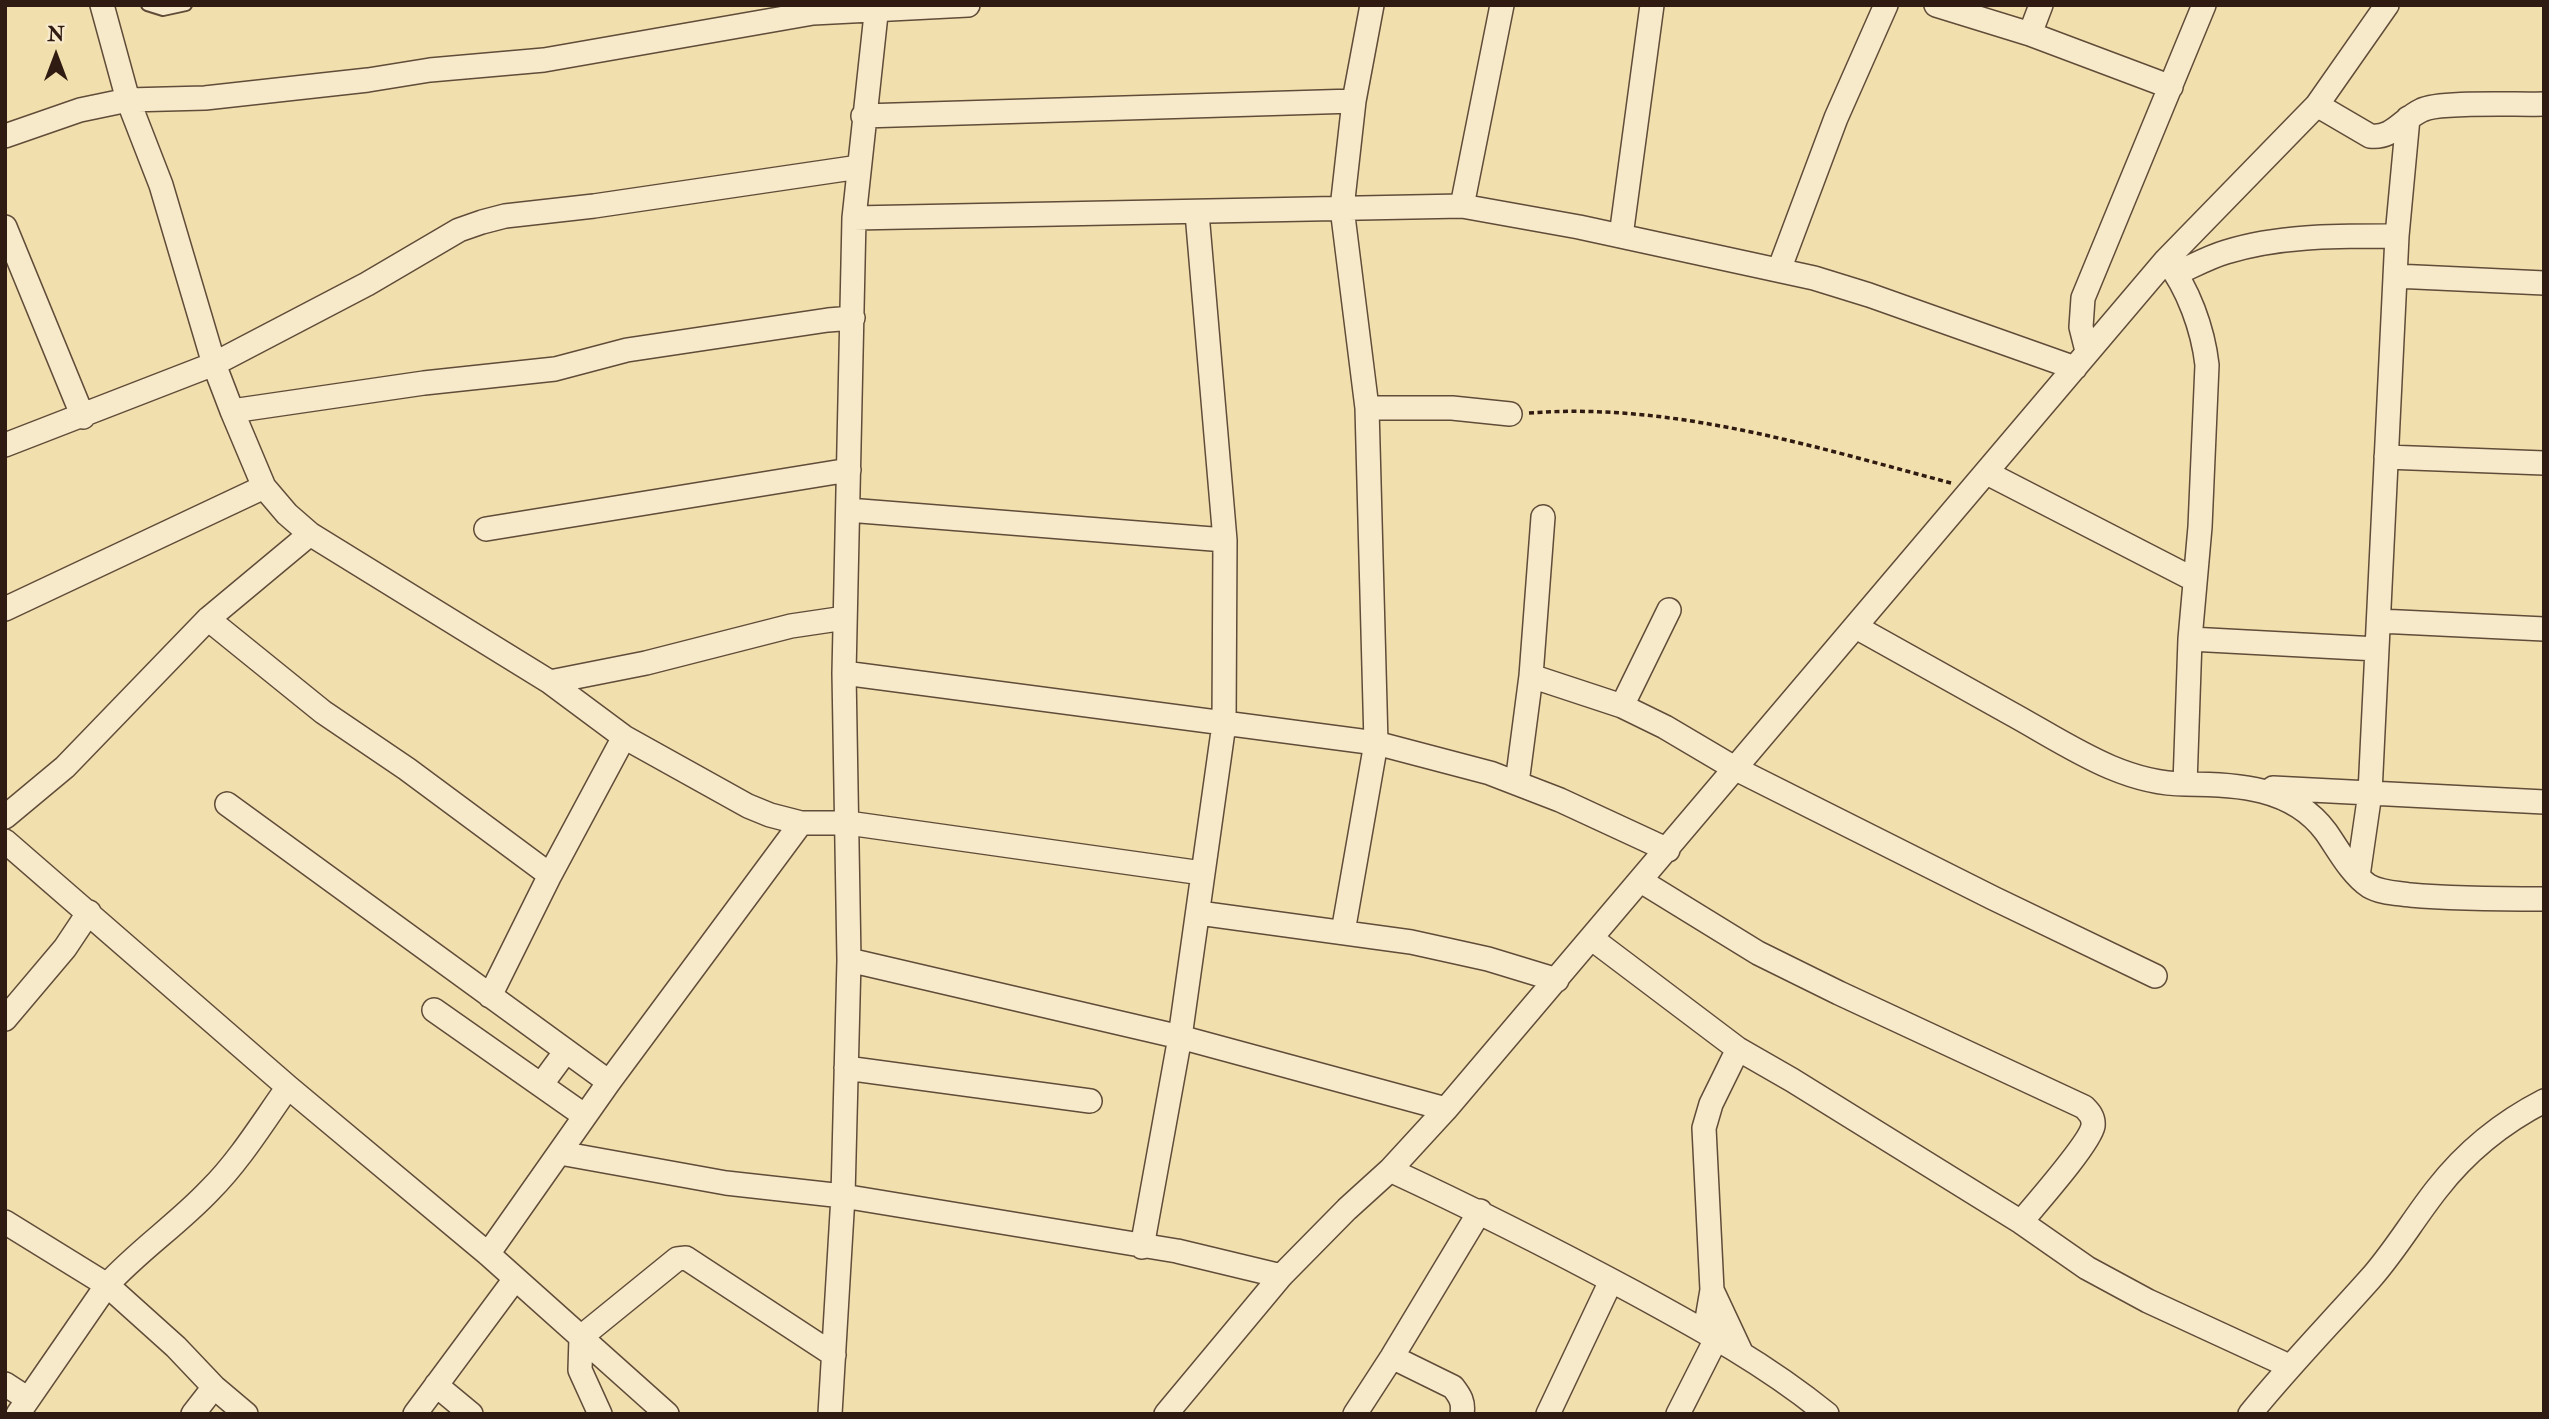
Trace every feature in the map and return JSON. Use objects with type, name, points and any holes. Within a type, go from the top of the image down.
[{"type":"street","points":[[102,5],[128,100],[161,184],[214,364],[232,411],[264,487],[287,514],[310,534],[550,682],[624,737],[748,806],[770,815],[801,823],[848,822],[1202,873]]},
{"type":"street","points":[[5,136],[80,110],[128,100],[205,98],[368,80],[430,70],[544,60],[814,13],[877,7],[968,5]]},
{"type":"street","points":[[1343,932],[1376,743],[1367,408],[1342,208],[1354,101],[1372,5]]},
{"type":"street","points":[[1462,206],[1502,5]]},
{"type":"street","points":[[1621,236],[1651,5]]},
{"type":"street","points":[[1779,270],[1836,118],[1886,5]]},
{"type":"street","points":[[1936,5],[2030,34],[2171,87]]},
{"type":"street","points":[[2030,34],[2041,5]]},
{"type":"street","points":[[2081,360],[2083,298],[2204,5]]},
{"type":"street","points":[[1166,1414],[1281,1276],[1390,1170],[1446,1109],[2081,360],[2171,267],[2317,105],[2386,5]]},
{"type":"street","points":[[830,1414],[843,1196],[849,960],[844,673],[854,218],[863,116],[877,7]]},
{"type":"street","points":[[863,116],[1354,101]]},
{"type":"street","points":[[2317,105],[2370,136],[2387,135],[2408,118],[2429,107],[2544,104]]},
{"type":"street","points":[[2358,876],[2370,793],[2397,236],[2408,118]]},
{"type":"street","points":[[5,445],[214,364],[367,284],[459,230],[482,222],[505,216],[569,210],[859,167]]},
{"type":"street","points":[[854,218],[1462,206],[1779,270],[2081,360]]},
{"type":"street","points":[[1142,1247],[1180,1037],[1224,724],[1225,540],[1197,213]]},
{"type":"street","points":[[5,227],[83,417]]},
{"type":"street","points":[[2171,267],[2267,243],[2397,236]]},
{"type":"street","points":[[2171,267],[2202,338],[2207,365],[2200,527],[2190,639],[2185,784]]},
{"type":"street","points":[[2395,276],[2544,283]]},
{"type":"street","points":[[232,411],[424,383],[555,369],[627,350],[853,318]]},
{"type":"street","points":[[1367,408],[1452,408],[1510,414]]},
{"type":"street","points":[[2386,457],[2544,463]]},
{"type":"street","points":[[486,529],[849,470]]},
{"type":"street","points":[[1979,481],[2195,580]]},
{"type":"street","points":[[5,609],[264,487]]},
{"type":"street","points":[[848,510],[1225,540]]},
{"type":"street","points":[[1517,783],[1531,676],[1543,517]]},
{"type":"street","points":[[5,817],[65,767],[208,619],[310,534]]},
{"type":"street","points":[[1622,706],[1669,610]]},
{"type":"street","points":[[550,682],[646,663],[791,626],[845,618]]},
{"type":"street","points":[[208,619],[323,712],[407,769],[550,875]]},
{"type":"street","points":[[2379,621],[2544,629]]},
{"type":"street","points":[[1856,627],[2101,763],[2145,780],[2162,784],[2544,802]]},
{"type":"street","points":[[2190,639],[2377,649]]},
{"type":"street","points":[[844,673],[1376,743],[1490,773],[1560,800],[1668,850]]},
{"type":"street","points":[[1531,676],[1622,706],[1683,737],[1736,769],[2155,976]]},
{"type":"street","points":[[490,996],[550,875],[624,737]]},
{"type":"street","points":[[2242,787],[2278,795],[2306,811],[2320,823],[2358,876],[2383,892],[2442,899],[2544,899]]},
{"type":"street","points":[[227,804],[609,1082]]},
{"type":"street","points":[[488,1254],[609,1082],[801,823]]},
{"type":"street","points":[[6,843],[89,912],[288,1087],[488,1254],[667,1414]]},
{"type":"street","points":[[1641,881],[1758,953],[2084,1107],[2091,1114],[2091,1130],[2071,1160],[2021,1222]]},
{"type":"street","points":[[5,1019],[65,947],[89,912]]},
{"type":"street","points":[[1199,913],[1441,948],[1557,980]]},
{"type":"street","points":[[1591,938],[1738,1049],[2021,1222],[2087,1268],[2148,1301],[2289,1366]]},
{"type":"street","points":[[849,960],[1180,1037],[1446,1109]]},
{"type":"street","points":[[434,1010],[585,1116]]},
{"type":"street","points":[[1678,1414],[1711,1334],[1712,1290],[1704,1128],[1712,1104],[1738,1049]]},
{"type":"street","points":[[541,1085],[566,1051]]},
{"type":"street","points":[[846,1068],[1090,1101]]},
{"type":"street","points":[[5,1384],[23,1406],[107,1285],[212,1189],[288,1087]]},
{"type":"street","points":[[2254,1412],[2289,1366],[2372,1277],[2439,1186],[2473,1150],[2505,1124],[2544,1101]]},
{"type":"street","points":[[560,1153],[726,1183],[843,1196],[1177,1251],[1281,1276]]},
{"type":"street","points":[[1390,1170],[1480,1211],[1711,1334],[1741,1352],[1827,1414]]},
{"type":"street","points":[[1355,1414],[1480,1211]]},
{"type":"street","points":[[5,1222],[107,1285],[246,1414]]},
{"type":"street","points":[[600,1414],[580,1370],[581,1337],[677,1259],[686,1258],[834,1356]]},
{"type":"street","points":[[415,1414],[515,1279]]},
{"type":"street","points":[[1548,1414],[1611,1281]]},
{"type":"street","points":[[1712,1290],[1741,1352]]},
{"type":"street","points":[[1392,1357],[1453,1387],[1464,1405],[1462,1414]]},
{"type":"street","points":[[436,1385],[471,1414]]},
{"type":"street","points":[[193,1414],[214,1387]]},
{"type":"lane","points":[[147,5],[163,10],[186,5]]},
{"type":"path","points":[[1510,414],[1622,413],[1768,435],[1979,481]]}]
